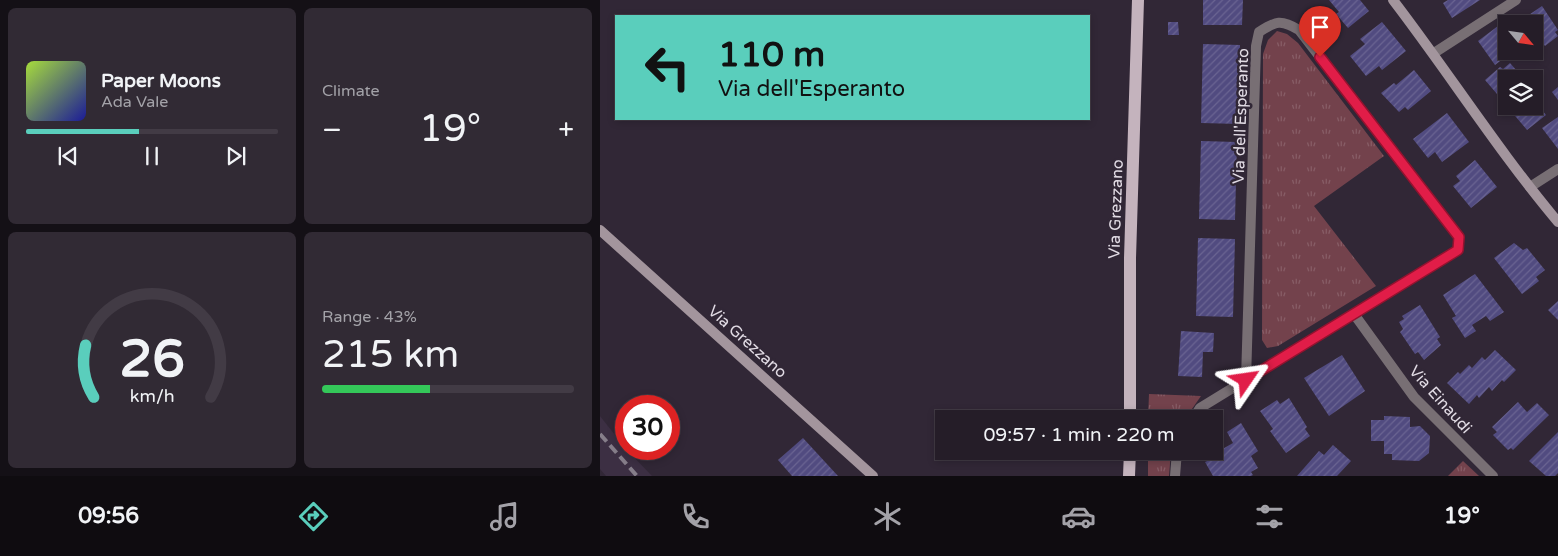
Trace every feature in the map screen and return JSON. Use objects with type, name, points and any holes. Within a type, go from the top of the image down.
[{"type":"main road","name":"Via Grezzano","points":[[1130,410],[1130,258],[1138,0]]},
{"type":"main road","points":[[1130,460],[1130,476]]},
{"type":"street","points":[[1393,0],[1434,53],[1530,187],[1558,222]]},
{"type":"street","points":[[1434,53],[1516,0]]},
{"type":"street","name":"Via dell'Esperanto","points":[[1199,410],[1458,250],[1459,237],[1299,30],[1286,22],[1272,23],[1259,32],[1256,46],[1246,380]]},
{"type":"street","points":[[1530,187],[1558,169]]},
{"type":"street","name":"Via Grezzano","points":[[600,230],[873,476]]},
{"type":"street","name":"Via Einaudi","points":[[1354,314],[1414,397],[1493,476]]},
{"type":"street","points":[[1175,476],[1177,460]]},
{"type":"shaded area","points":[[600,416],[615,435],[615,460],[637,460],[652,476],[606,476],[600,469]]},
{"type":"green space","points":[[1277,31],[1287,34],[1298,43],[1384,156],[1314,206],[1376,286],[1278,346],[1267,348],[1262,340],[1263,54],[1268,40]]},
{"type":"green space","points":[[1149,394],[1201,396],[1191,410],[1148,410]]},
{"type":"green space","points":[[1148,460],[1170,460],[1169,476],[1148,476]]},
{"type":"green space","points":[[1463,461],[1479,476],[1448,476]]},
{"type":"building","points":[[1203,0],[1243,0],[1242,25],[1203,25]]},
{"type":"building","points":[[1329,0],[1360,0],[1369,11],[1348,28],[1336,14],[1339,12]]},
{"type":"building","points":[[1448,0],[1480,0],[1452,18],[1443,3]]},
{"type":"building","points":[[1542,6],[1558,30],[1555,32],[1558,36],[1545,46],[1543,43],[1543,15],[1529,15]]},
{"type":"building","points":[[1168,22],[1178,22],[1179,35],[1168,35]]},
{"type":"building","points":[[1382,22],[1406,51],[1382,70],[1379,66],[1366,76],[1350,56],[1365,44],[1360,39]]},
{"type":"building","points":[[1498,26],[1498,60],[1501,60],[1495,65],[1478,41]]},
{"type":"building","points":[[1203,44],[1240,45],[1239,124],[1201,123]]},
{"type":"building","points":[[1510,63],[1516,70],[1498,70],[1498,95],[1485,80],[1500,67],[1503,69]]},
{"type":"building","points":[[1414,70],[1431,91],[1408,110],[1405,107],[1399,112],[1381,93],[1394,83],[1396,85]]},
{"type":"building","points":[[1558,87],[1558,100],[1552,92]]},
{"type":"building","points":[[1543,111],[1546,115],[1527,130],[1514,115],[1543,115]]},
{"type":"building","points":[[1447,113],[1469,142],[1442,162],[1435,152],[1428,158],[1413,139]]},
{"type":"building","points":[[1558,117],[1558,149],[1542,128]]},
{"type":"building","points":[[1201,141],[1237,142],[1235,220],[1199,219]]},
{"type":"building","points":[[1475,160],[1497,187],[1471,208],[1453,186],[1460,181],[1456,176]]},
{"type":"building","points":[[1198,238],[1235,239],[1233,317],[1196,316]]},
{"type":"building","points":[[1514,243],[1523,250],[1527,248],[1545,270],[1536,277],[1539,281],[1522,294],[1494,258]]},
{"type":"building","points":[[1475,274],[1504,312],[1490,321],[1486,316],[1472,325],[1476,331],[1465,338],[1452,318],[1456,316],[1443,295]]},
{"type":"building","points":[[1558,301],[1558,320],[1548,310]]},
{"type":"building","points":[[1420,305],[1440,337],[1437,339],[1441,345],[1424,360],[1418,352],[1415,354],[1400,332],[1403,329],[1399,322],[1404,319],[1402,316]]},
{"type":"building","points":[[1181,331],[1214,333],[1213,352],[1203,352],[1202,377],[1178,376]]},
{"type":"building","points":[[1495,350],[1516,370],[1504,382],[1502,380],[1492,391],[1489,387],[1479,398],[1477,395],[1469,404],[1447,383],[1458,372],[1460,374],[1469,365],[1472,368],[1482,357],[1485,360]]},
{"type":"building","points":[[1342,355],[1365,391],[1329,416],[1304,378]]},
{"type":"building","points":[[1289,398],[1307,427],[1305,429],[1310,436],[1286,453],[1270,431],[1273,429],[1260,411],[1277,400],[1280,404]]},
{"type":"building","points":[[1518,402],[1527,412],[1537,403],[1549,415],[1513,450],[1511,448],[1508,450],[1493,435],[1497,432],[1492,427]]},
{"type":"building","points":[[1384,416],[1410,417],[1410,427],[1420,426],[1430,436],[1429,453],[1419,461],[1392,460],[1392,454],[1384,454],[1384,441],[1371,441],[1371,420],[1384,420]]},
{"type":"building","points":[[1241,423],[1258,451],[1251,456],[1258,468],[1251,472],[1253,475],[1213,476],[1205,462],[1223,460],[1223,449],[1233,443],[1227,432]]},
{"type":"building","points":[[1558,432],[1558,473],[1555,476],[1546,476],[1529,461]]},
{"type":"building","points":[[803,438],[838,476],[792,476],[778,460]]},
{"type":"building","points":[[1333,445],[1351,461],[1337,476],[1297,476],[1319,451],[1324,455]]},
{"type":"railway","points":[[600,434],[637,476]]},
{"type":"route","points":[[1246,380],[1458,250],[1459,237],[1320,57]]}]
